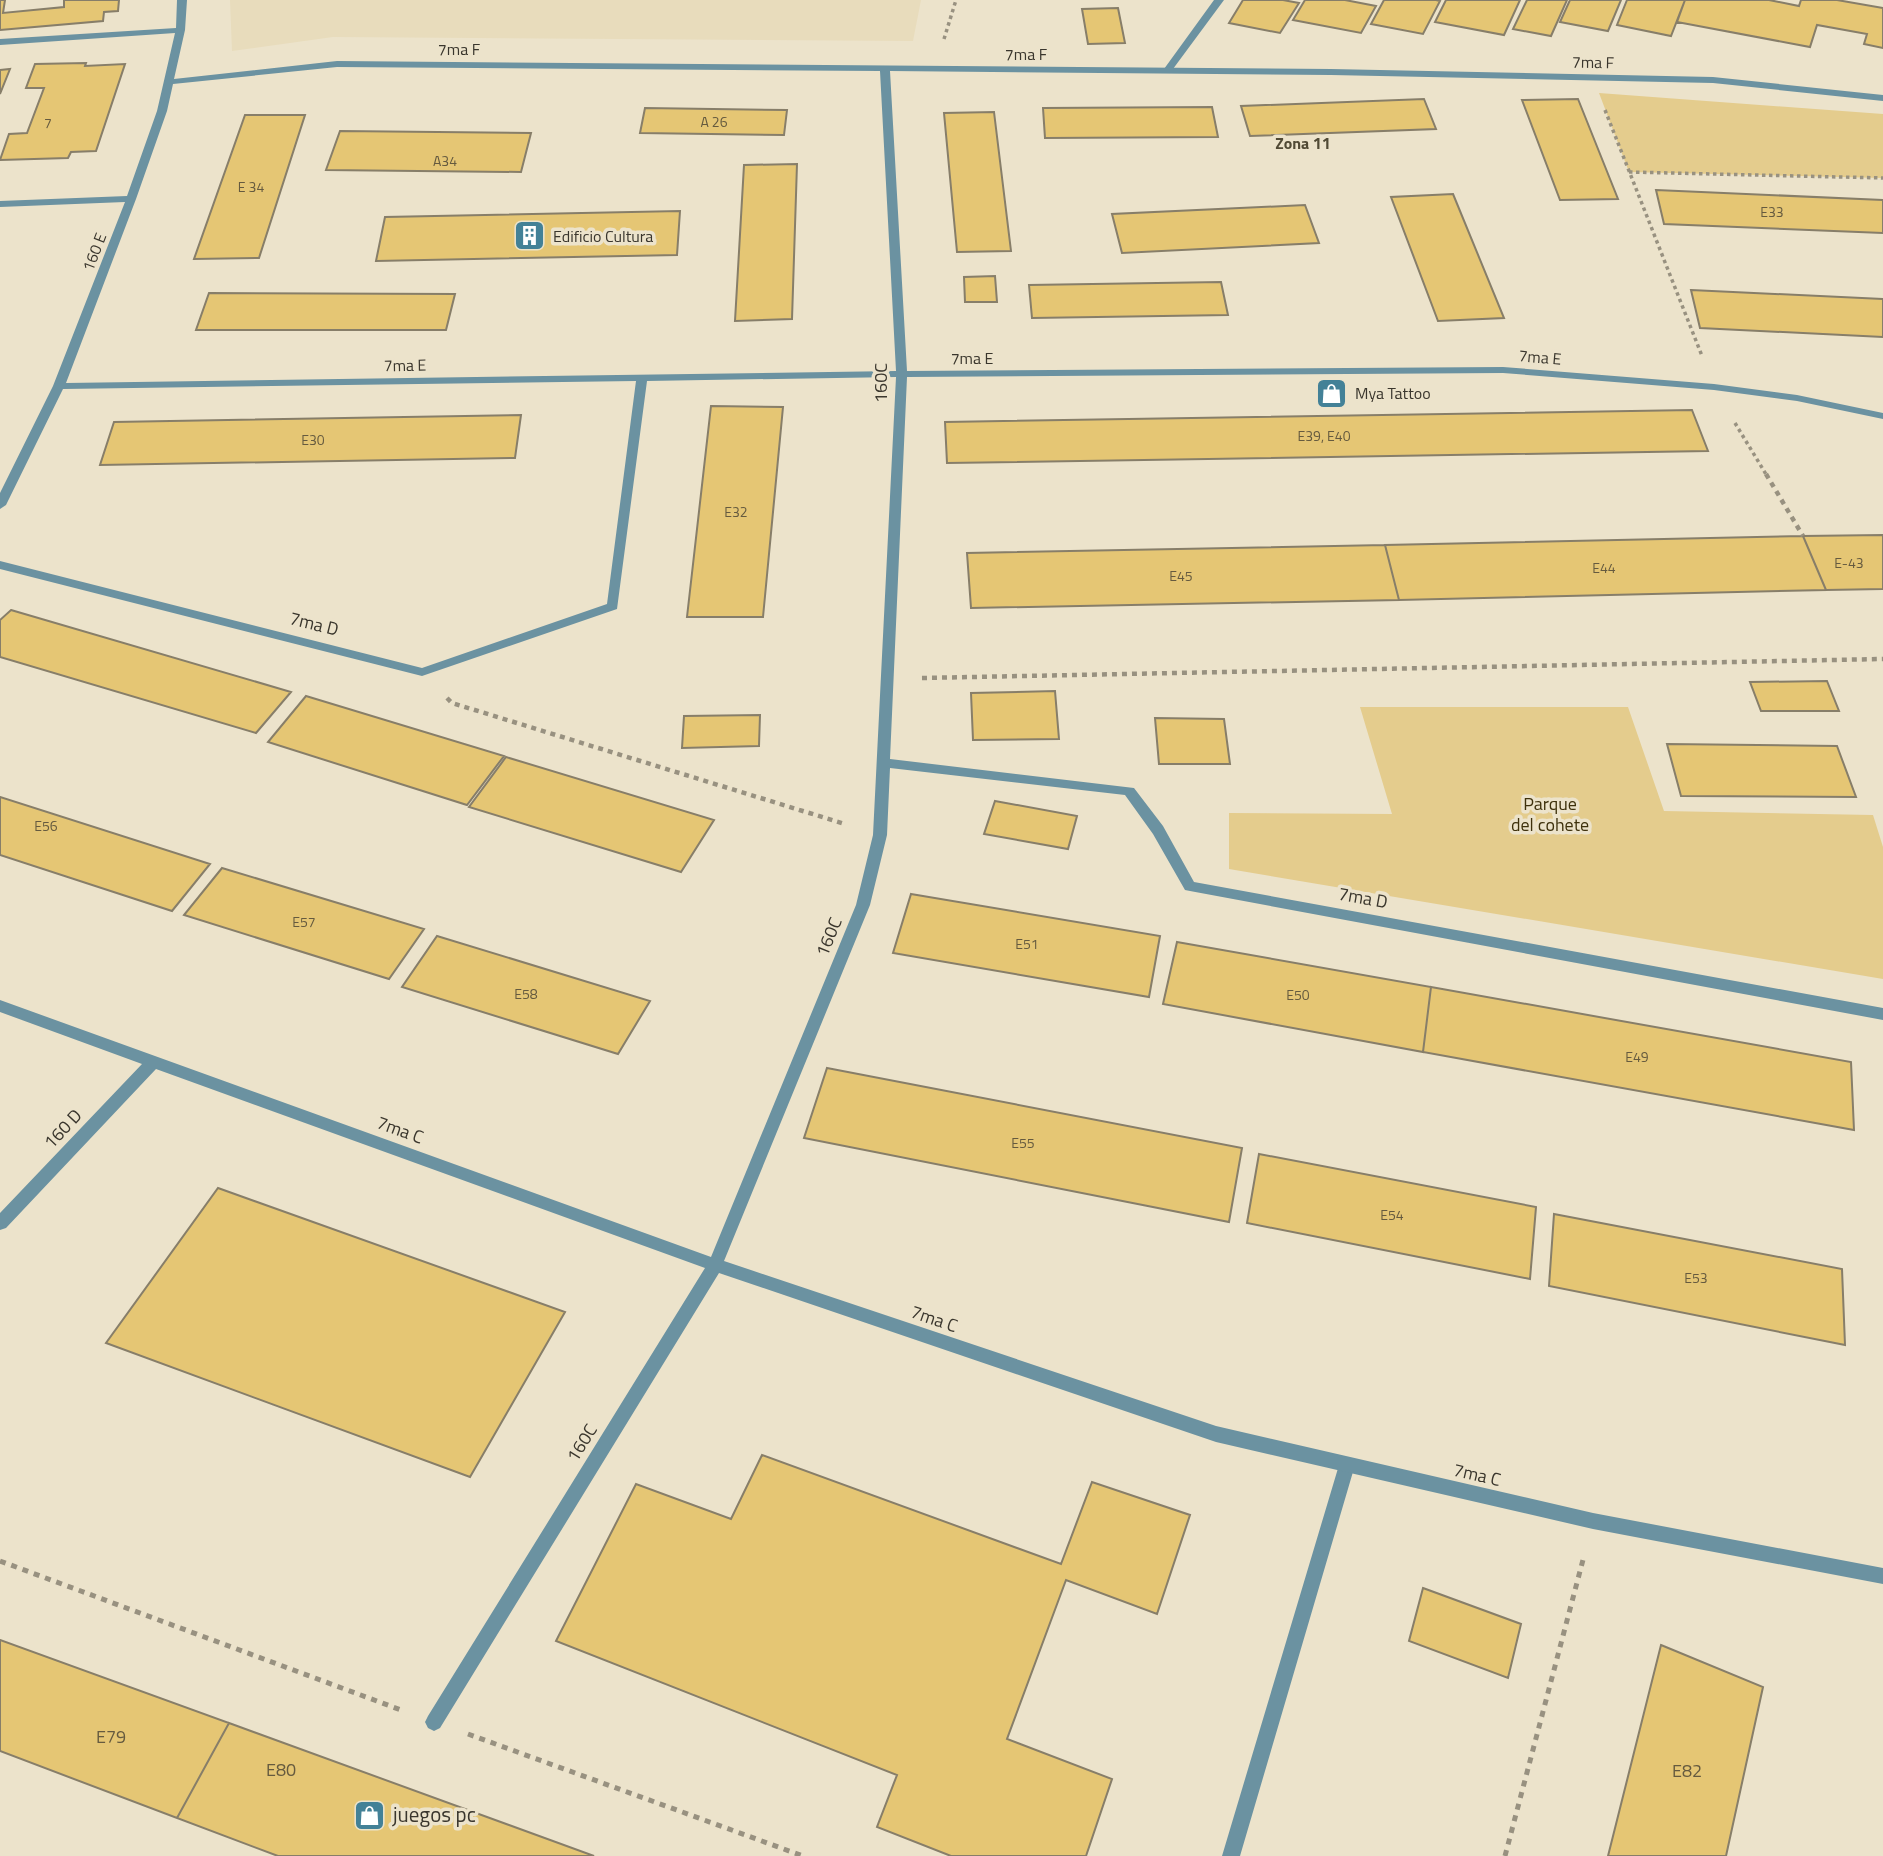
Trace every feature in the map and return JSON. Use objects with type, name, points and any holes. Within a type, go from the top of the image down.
[{"type":"street","name":"160 E","points":[[0,505],[58,386],[131,199],[162,111],[180,30],[181,0]]},
{"type":"street","points":[[1167,71],[1219,0]]},
{"type":"street","points":[[0,42],[180,30]]},
{"type":"street","name":"7ma F","points":[[169,82],[337,64],[885,68],[1713,80],[1883,98]]},
{"type":"street","name":"160C","points":[[433,1722],[715,1265],[863,905],[880,835],[902,374],[885,68]]},
{"type":"street","points":[[0,204],[131,199]]},
{"type":"street","name":"7ma E","points":[[58,386],[902,374],[1503,370],[1714,387],[1797,398],[1883,416]]},
{"type":"street","points":[[422,671],[613,606],[642,378]]},
{"type":"street","name":"7ma D","points":[[0,565],[422,671]]},
{"type":"street","name":"7ma D","points":[[884,762],[1129,791],[1158,831],[1190,886],[1883,1014]]},
{"type":"street","name":"7ma C","points":[[0,1006],[715,1265],[1216,1434],[1593,1521],[1883,1576]]},
{"type":"street","name":"160 D","points":[[0,1223],[153,1062]]},
{"type":"street","points":[[1231,1856],[1347,1465]]},
{"type":"path","points":[[1592,77],[1714,387],[1803,536]]},
{"type":"path","points":[[1629,172],[1883,178]]},
{"type":"path","points":[[889,678],[1883,659]]},
{"type":"path","points":[[422,671],[452,703],[880,835]]},
{"type":"path","points":[[1505,1856],[1593,1521]]},
{"type":"shaded area","points":[[230,0],[921,0],[913,41],[333,37],[232,51]]},
{"type":"green space","points":[[1599,93],[1883,114],[1883,178],[1629,172]]},
{"type":"green space","name":"Parque del cohete","points":[[1360,707],[1628,707],[1664,811],[1873,815],[1883,847],[1883,979],[1229,869],[1229,813],[1392,814]]},
{"type":"building","points":[[0,0],[5,0],[3,13],[64,7],[64,0],[119,0],[118,11],[104,12],[103,21],[0,30]]},
{"type":"building","points":[[1243,0],[1283,0],[1299,3],[1280,33],[1229,23]]},
{"type":"building","points":[[1305,0],[1345,0],[1376,6],[1361,33],[1293,20]]},
{"type":"building","points":[[1384,0],[1440,1],[1423,34],[1371,24]]},
{"type":"building","points":[[1446,0],[1520,0],[1504,35],[1435,22]]},
{"type":"building","points":[[1527,0],[1567,0],[1551,36],[1513,29]]},
{"type":"building","points":[[1570,0],[1621,0],[1608,31],[1560,22]]},
{"type":"building","points":[[1627,0],[1685,0],[1671,36],[1617,25]]},
{"type":"building","points":[[1685,0],[1769,0],[1799,6],[1801,0],[1837,0],[1883,8],[1883,48],[1864,44],[1867,34],[1817,25],[1810,47],[1677,22]]},
{"type":"building","points":[[1118,8],[1125,43],[1088,44],[1082,9]]},
{"type":"building","points":[[86,63],[85,66],[125,64],[96,151],[71,152],[68,158],[0,160],[9,134],[27,133],[44,88],[26,88],[35,64]]},
{"type":"building","points":[[10,69],[0,94],[0,70]]},
{"type":"building","points":[[1424,99],[1436,129],[1250,136],[1241,106]]},
{"type":"building","points":[[1578,99],[1618,199],[1560,200],[1522,100]]},
{"type":"building","points":[[1212,107],[1218,137],[1045,138],[1043,108]]},
{"type":"building","points":[[645,108],[787,110],[784,135],[640,133]]},
{"type":"building","points":[[994,112],[1011,251],[957,252],[944,113]]},
{"type":"building","points":[[245,115],[305,115],[259,258],[194,259]]},
{"type":"building","points":[[340,131],[531,133],[521,172],[326,170]]},
{"type":"building","points":[[797,164],[792,319],[735,321],[744,165]]},
{"type":"building","points":[[1656,190],[1883,200],[1883,233],[1664,224]]},
{"type":"building","points":[[1453,194],[1504,318],[1438,321],[1391,197]]},
{"type":"building","points":[[1305,205],[1319,243],[1122,253],[1112,214]]},
{"type":"building","name":"Edificio Cultura","points":[[680,211],[677,255],[376,261],[385,217]]},
{"type":"building","points":[[995,276],[997,302],[965,302],[964,277]]},
{"type":"building","points":[[1221,282],[1228,315],[1032,318],[1029,285]]},
{"type":"building","points":[[1691,290],[1883,299],[1883,337],[1700,328]]},
{"type":"building","points":[[209,293],[455,294],[446,330],[196,330]]},
{"type":"building","points":[[711,406],[783,407],[763,617],[687,617]]},
{"type":"building","points":[[1692,410],[1708,451],[947,463],[945,422]]},
{"type":"building","points":[[521,415],[515,458],[100,465],[114,422]]},
{"type":"building","points":[[1883,535],[1883,589],[1826,590],[1803,536]]},
{"type":"building","points":[[1803,536],[1826,590],[1399,600],[1385,545]]},
{"type":"building","points":[[1385,545],[1399,600],[971,608],[967,553]]},
{"type":"building","points":[[11,610],[291,692],[256,733],[0,657],[0,620]]},
{"type":"building","points":[[1827,681],[1839,711],[1761,711],[1750,682]]},
{"type":"building","points":[[1055,691],[1059,739],[973,740],[971,693]]},
{"type":"building","points":[[306,696],[504,756],[467,805],[268,742]]},
{"type":"building","points":[[760,715],[759,746],[682,748],[684,716]]},
{"type":"building","points":[[1155,718],[1224,719],[1230,764],[1159,764]]},
{"type":"building","points":[[1667,744],[1837,746],[1856,797],[1681,796]]},
{"type":"building","points":[[506,757],[714,820],[681,872],[469,807]]},
{"type":"building","points":[[0,797],[210,864],[172,911],[0,855]]},
{"type":"building","points":[[995,801],[1077,816],[1068,849],[984,834]]},
{"type":"building","points":[[222,868],[424,929],[389,979],[184,915]]},
{"type":"building","points":[[911,894],[1160,936],[1149,997],[893,953]]},
{"type":"building","points":[[437,936],[650,1001],[618,1054],[402,987]]},
{"type":"building","points":[[1177,942],[1431,987],[1423,1052],[1163,1004]]},
{"type":"building","points":[[1431,987],[1851,1062],[1854,1130],[1423,1052]]},
{"type":"building","points":[[827,1068],[1242,1148],[1229,1222],[804,1138]]},
{"type":"building","points":[[1259,1154],[1536,1207],[1530,1279],[1247,1223]]},
{"type":"building","points":[[218,1188],[565,1312],[470,1477],[106,1343]]},
{"type":"building","points":[[1554,1214],[1842,1269],[1845,1345],[1549,1286]]},
{"type":"building","points":[[762,1455],[1061,1564],[1092,1482],[1190,1515],[1157,1614],[1066,1580],[1007,1739],[1112,1779],[1086,1856],[951,1856],[877,1827],[897,1775],[556,1641],[636,1484],[731,1519]]},
{"type":"building","points":[[1423,1588],[1521,1624],[1508,1678],[1409,1641]]},
{"type":"building","points":[[0,1640],[229,1723],[177,1818],[0,1751]]},
{"type":"building","points":[[1661,1645],[1763,1687],[1726,1856],[1608,1856]]},
{"type":"building","points":[[229,1723],[594,1856],[278,1856],[177,1818]]},
{"type":"place","name":"Edificio Cultura","points":[[530,236]]},
{"type":"place","name":"Mya Tattoo","points":[[1332,393]]},
{"type":"place","name":"juegos pc","points":[[370,1815]]},
{"type":"district","name":"Zona 11","points":[[1303,143]]}]
